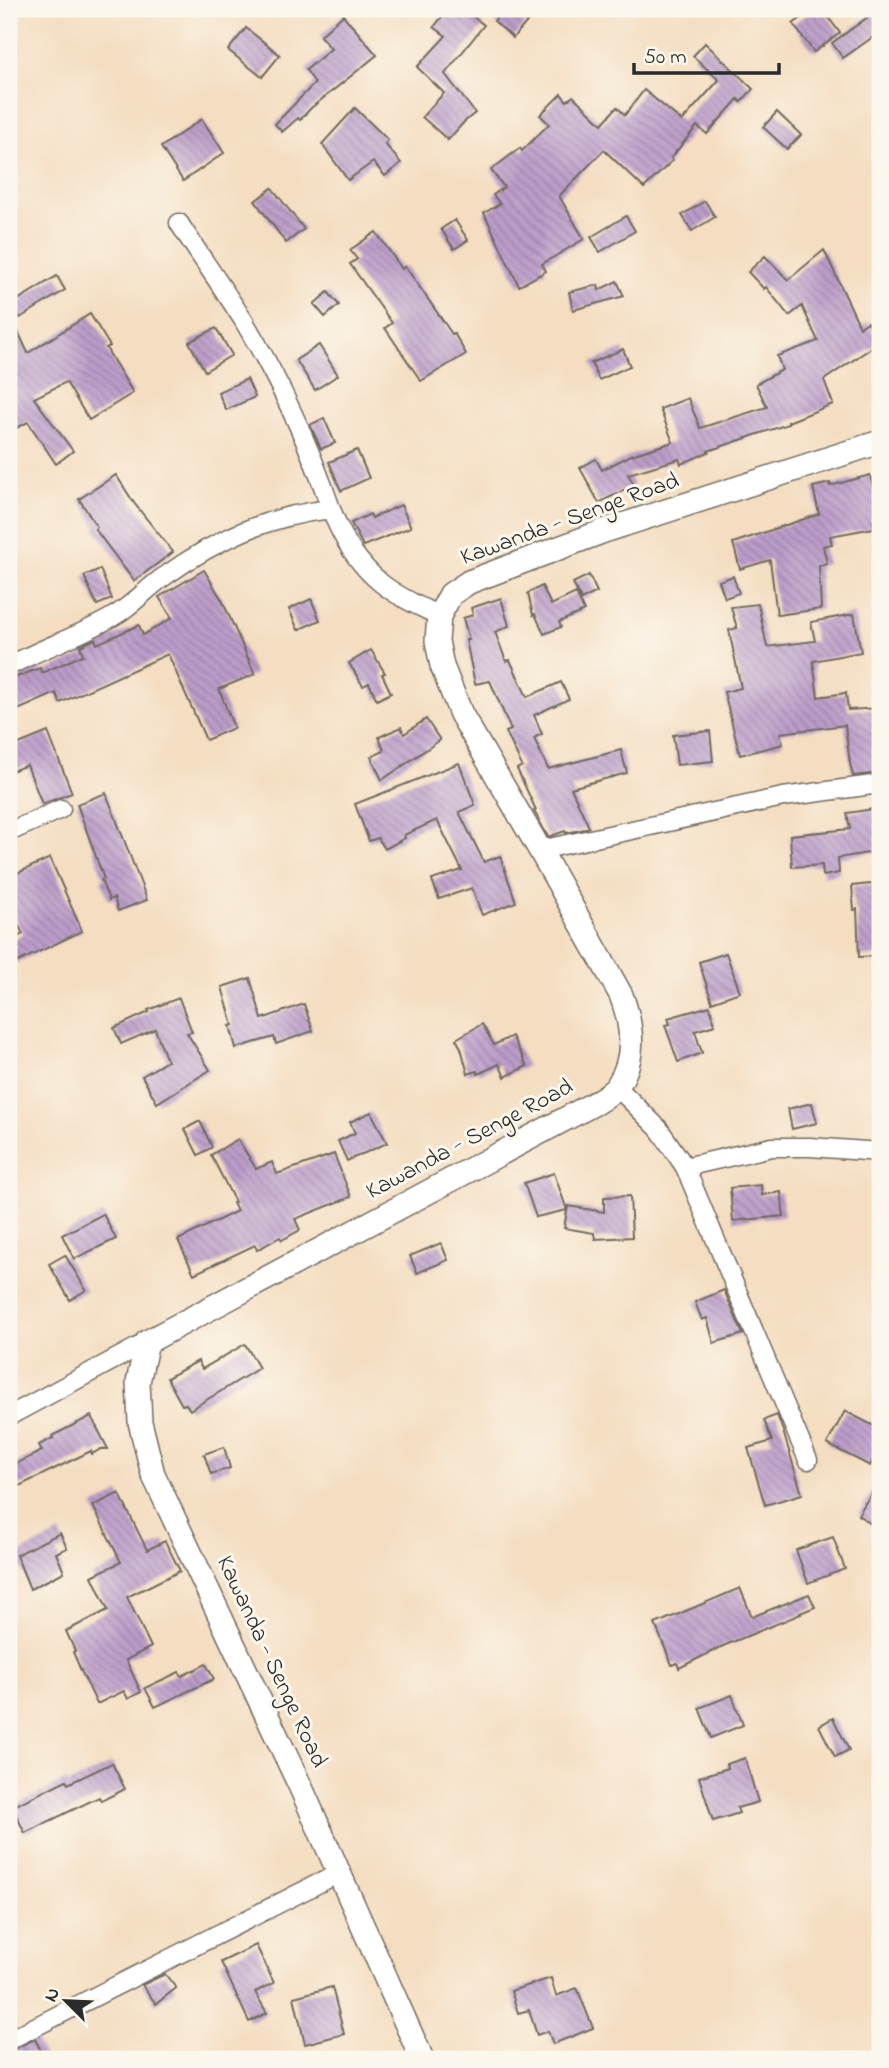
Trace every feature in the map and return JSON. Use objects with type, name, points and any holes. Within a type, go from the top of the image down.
[{"type":"street","points":[[178,223],[245,323],[294,414],[339,529],[380,582],[439,616],[437,641],[442,666],[461,714],[621,995],[632,1036],[628,1063],[617,1087],[659,1129],[685,1167],[808,1460]]},
{"type":"street","name":"Kawanda - Senge Road","points":[[439,616],[451,594],[469,582],[604,531],[880,442]]},
{"type":"street","points":[[9,666],[31,654],[80,635],[118,614],[164,576],[226,538],[272,520],[331,509]]},
{"type":"street","points":[[540,850],[783,797],[880,784]]},
{"type":"street","points":[[9,832],[61,809]]},
{"type":"street","name":"Kawanda - Senge Road","points":[[422,2059],[222,1617],[153,1474],[140,1422],[138,1382],[146,1342],[584,1108],[617,1087]]},
{"type":"street","points":[[685,1167],[772,1147],[880,1152]]},
{"type":"street","points":[[9,1416],[146,1342]]},
{"type":"street","points":[[9,2040],[339,1873]]},
{"type":"building","points":[[448,9],[463,9],[484,25],[445,74],[475,113],[448,140],[422,117],[444,93],[417,67],[446,36],[434,27]]},
{"type":"building","points":[[504,9],[538,9],[513,38],[494,21]]},
{"type":"building","points":[[814,9],[822,9],[840,33],[814,52],[793,24]]},
{"type":"building","points":[[879,9],[880,32],[843,58],[832,43]]},
{"type":"building","points":[[343,15],[377,55],[282,132],[275,124],[315,83],[306,70],[331,49],[320,36]]},
{"type":"building","points":[[246,28],[280,55],[262,77],[228,50]]},
{"type":"building","points":[[705,43],[753,89],[741,102],[738,99],[707,134],[697,126],[671,158],[673,160],[644,188],[604,150],[559,196],[584,239],[542,264],[546,271],[519,286],[484,213],[500,204],[493,195],[504,187],[491,170],[520,148],[522,151],[549,124],[540,115],[561,94],[567,101],[573,96],[602,124],[617,107],[625,115],[644,90],[682,121],[719,80],[693,56]]},
{"type":"building","points":[[355,108],[388,140],[385,144],[401,163],[385,176],[373,162],[348,180],[322,144]]},
{"type":"building","points":[[777,112],[801,135],[787,149],[763,127]]},
{"type":"building","points":[[202,119],[224,153],[183,181],[161,147]]},
{"type":"building","points":[[272,188],[304,229],[286,243],[255,201]]},
{"type":"building","points":[[705,201],[715,217],[692,231],[682,215]]},
{"type":"building","points":[[626,216],[635,231],[600,252],[591,237]]},
{"type":"building","points":[[455,220],[468,240],[454,249],[441,229]]},
{"type":"building","points":[[376,232],[402,269],[405,266],[452,334],[454,333],[466,354],[421,381],[385,328],[392,323],[350,264],[357,259],[350,250]]},
{"type":"building","points":[[824,250],[860,327],[868,322],[880,342],[824,380],[833,404],[788,424],[708,451],[681,464],[679,459],[628,474],[634,485],[599,503],[580,468],[596,459],[602,470],[631,455],[673,442],[660,409],[688,398],[700,428],[767,407],[756,384],[782,370],[777,356],[818,341],[802,306],[789,316],[766,287],[764,289],[748,272],[765,256],[788,280]]},
{"type":"building","points":[[57,276],[65,290],[20,318],[11,304]]},
{"type":"building","points":[[617,281],[624,296],[573,310],[569,292],[598,285],[599,290]]},
{"type":"building","points":[[328,292],[339,305],[325,317],[314,304]]},
{"type":"building","points":[[9,312],[28,353],[90,314],[110,346],[106,348],[133,393],[89,420],[66,382],[34,398],[73,451],[56,464],[28,422],[9,432]]},
{"type":"building","points":[[216,328],[232,355],[205,371],[189,342]]},
{"type":"building","points":[[319,345],[338,375],[315,390],[296,360]]},
{"type":"building","points":[[623,349],[630,366],[599,380],[591,363]]},
{"type":"building","points":[[247,379],[255,397],[226,410],[218,392]]},
{"type":"building","points":[[324,418],[335,443],[321,449],[310,425]]},
{"type":"building","points":[[357,450],[369,478],[341,491],[329,462]]},
{"type":"building","points":[[116,475],[134,503],[173,552],[134,581],[95,529],[97,527],[79,499]]},
{"type":"building","points":[[870,475],[880,518],[873,521],[874,528],[830,536],[832,544],[823,546],[827,564],[819,566],[821,609],[777,615],[770,560],[740,569],[733,543],[819,514],[813,487],[830,483],[830,486]]},
{"type":"building","points":[[401,505],[411,527],[363,546],[351,523],[370,514],[372,518]]},
{"type":"building","points":[[100,569],[112,599],[97,605],[84,576]]},
{"type":"building","points":[[204,570],[222,600],[255,674],[219,689],[234,728],[206,740],[168,654],[60,703],[56,693],[9,714],[9,680],[40,668],[42,673],[83,655],[80,646],[95,639],[97,644],[139,625],[143,635],[172,618],[159,597]]},
{"type":"building","points":[[589,575],[597,592],[581,600],[573,583]]},
{"type":"building","points":[[733,576],[739,593],[725,598],[719,581]]},
{"type":"building","points":[[542,586],[551,605],[576,593],[584,611],[559,622],[561,627],[544,634],[535,614],[533,615],[528,593]]},
{"type":"building","points":[[501,598],[509,626],[495,632],[506,661],[510,660],[527,697],[561,682],[569,699],[534,715],[542,734],[534,738],[548,769],[621,750],[627,773],[571,788],[589,827],[585,829],[565,831],[548,837],[517,769],[522,766],[506,732],[511,730],[490,681],[475,684],[463,618],[473,615],[471,608]]},
{"type":"building","points":[[311,599],[320,620],[298,630],[289,609]]},
{"type":"building","points":[[758,604],[767,647],[815,641],[811,622],[854,614],[861,652],[813,661],[818,697],[846,693],[848,710],[880,708],[880,773],[853,776],[845,725],[780,733],[783,744],[740,755],[724,692],[741,688],[729,630],[737,628],[731,607]]},
{"type":"building","points":[[371,650],[385,673],[382,674],[391,693],[377,700],[369,683],[363,686],[349,663]]},
{"type":"building","points":[[426,719],[440,740],[382,780],[371,757],[384,751],[379,737],[401,727],[404,734]]},
{"type":"building","points":[[710,731],[713,761],[677,765],[673,735]]},
{"type":"building","points":[[48,732],[72,793],[42,804],[27,765],[9,772],[9,748]]},
{"type":"building","points":[[459,763],[475,805],[459,812],[484,862],[500,856],[516,902],[482,915],[472,888],[439,899],[432,880],[462,870],[437,820],[404,835],[405,838],[385,849],[378,838],[369,841],[355,804]]},
{"type":"building","points":[[106,793],[147,900],[118,911],[114,898],[109,900],[101,880],[104,879],[77,804]]},
{"type":"building","points":[[880,808],[880,851],[838,858],[839,873],[823,876],[822,865],[792,867],[790,835],[850,829],[847,813]]},
{"type":"building","points":[[50,858],[82,931],[16,963],[9,941],[23,934],[9,907],[9,877]]},
{"type":"building","points":[[880,883],[880,956],[859,957],[857,909],[854,910],[852,886]]},
{"type":"building","points":[[726,953],[740,992],[712,1002],[699,962]]},
{"type":"building","points":[[250,978],[262,1019],[304,1004],[313,1031],[276,1044],[274,1037],[236,1048],[230,1026],[233,1025],[222,987]]},
{"type":"building","points":[[179,998],[192,1032],[187,1033],[210,1070],[157,1103],[142,1076],[167,1061],[155,1029],[121,1044],[114,1028]]},
{"type":"building","points":[[710,1006],[715,1025],[695,1031],[702,1053],[678,1062],[665,1025],[670,1024],[668,1018]]},
{"type":"building","points":[[482,1024],[494,1045],[512,1036],[527,1066],[505,1077],[499,1064],[478,1074],[477,1071],[468,1074],[456,1039]]},
{"type":"building","points":[[812,1103],[817,1123],[792,1129],[788,1109]]},
{"type":"building","points":[[371,1112],[387,1143],[347,1161],[338,1141],[355,1133],[350,1122]]},
{"type":"building","points":[[200,1121],[212,1147],[198,1155],[185,1129]]},
{"type":"building","points":[[238,1139],[256,1169],[272,1162],[277,1174],[334,1154],[351,1197],[295,1219],[300,1230],[282,1240],[280,1237],[257,1250],[255,1245],[194,1274],[178,1240],[237,1211],[211,1155]]},
{"type":"building","points":[[554,1173],[567,1210],[536,1217],[524,1183]]},
{"type":"building","points":[[761,1185],[762,1195],[781,1192],[784,1216],[733,1221],[730,1188]]},
{"type":"building","points":[[630,1196],[632,1237],[595,1239],[594,1233],[564,1228],[568,1206],[604,1212],[604,1197]]},
{"type":"building","points":[[103,1214],[116,1239],[74,1259],[62,1235]]},
{"type":"building","points":[[441,1243],[448,1260],[417,1273],[410,1256]]},
{"type":"building","points":[[65,1255],[86,1290],[70,1300],[49,1264]]},
{"type":"building","points":[[724,1290],[743,1334],[714,1343],[707,1318],[702,1320],[695,1302]]},
{"type":"building","points":[[245,1344],[259,1368],[190,1410],[186,1404],[182,1405],[167,1378],[198,1361],[202,1369]]},
{"type":"building","points":[[845,1411],[880,1429],[880,1447],[870,1466],[827,1444]]},
{"type":"building","points":[[777,1415],[802,1494],[765,1505],[748,1448],[772,1441],[764,1420]]},
{"type":"building","points":[[91,1416],[108,1449],[92,1454],[91,1451],[9,1491],[9,1467],[42,1451],[39,1445]]},
{"type":"building","points":[[224,1447],[230,1468],[211,1474],[204,1454]]},
{"type":"building","points":[[880,1479],[880,1530],[858,1515]]},
{"type":"building","points":[[119,1493],[147,1550],[165,1541],[180,1571],[127,1597],[151,1647],[126,1660],[141,1692],[128,1699],[124,1691],[97,1704],[66,1631],[108,1610],[92,1576],[121,1562],[93,1506]]},
{"type":"building","points":[[60,1533],[67,1548],[56,1553],[64,1572],[30,1589],[16,1555]]},
{"type":"building","points":[[833,1537],[845,1569],[808,1583],[796,1550]]},
{"type":"building","points":[[740,1588],[752,1617],[809,1594],[815,1607],[679,1668],[677,1663],[672,1665],[655,1624]]},
{"type":"building","points":[[206,1664],[214,1679],[155,1707],[145,1688],[179,1672],[182,1676]]},
{"type":"building","points":[[732,1695],[743,1725],[711,1738],[699,1708]]},
{"type":"building","points":[[833,1718],[849,1750],[835,1757],[819,1726]]},
{"type":"building","points":[[745,1758],[758,1802],[737,1808],[739,1813],[713,1821],[699,1777],[728,1768],[727,1764]]},
{"type":"building","points":[[112,1763],[125,1789],[101,1801],[99,1797],[25,1833],[12,1807],[66,1780],[68,1784]]},
{"type":"building","points":[[256,1945],[274,1983],[255,1992],[267,2013],[249,2022],[221,1962]]},
{"type":"building","points":[[165,1974],[176,1988],[156,2004],[142,1985]]},
{"type":"building","points":[[551,1978],[556,1996],[577,1988],[593,2028],[553,2044],[548,2031],[537,2035],[529,2010],[518,2013],[511,1991]]},
{"type":"building","points":[[332,1987],[344,2034],[305,2044],[294,1997]]},
{"type":"building","points":[[35,2039],[45,2059],[9,2059],[9,2051]]}]
